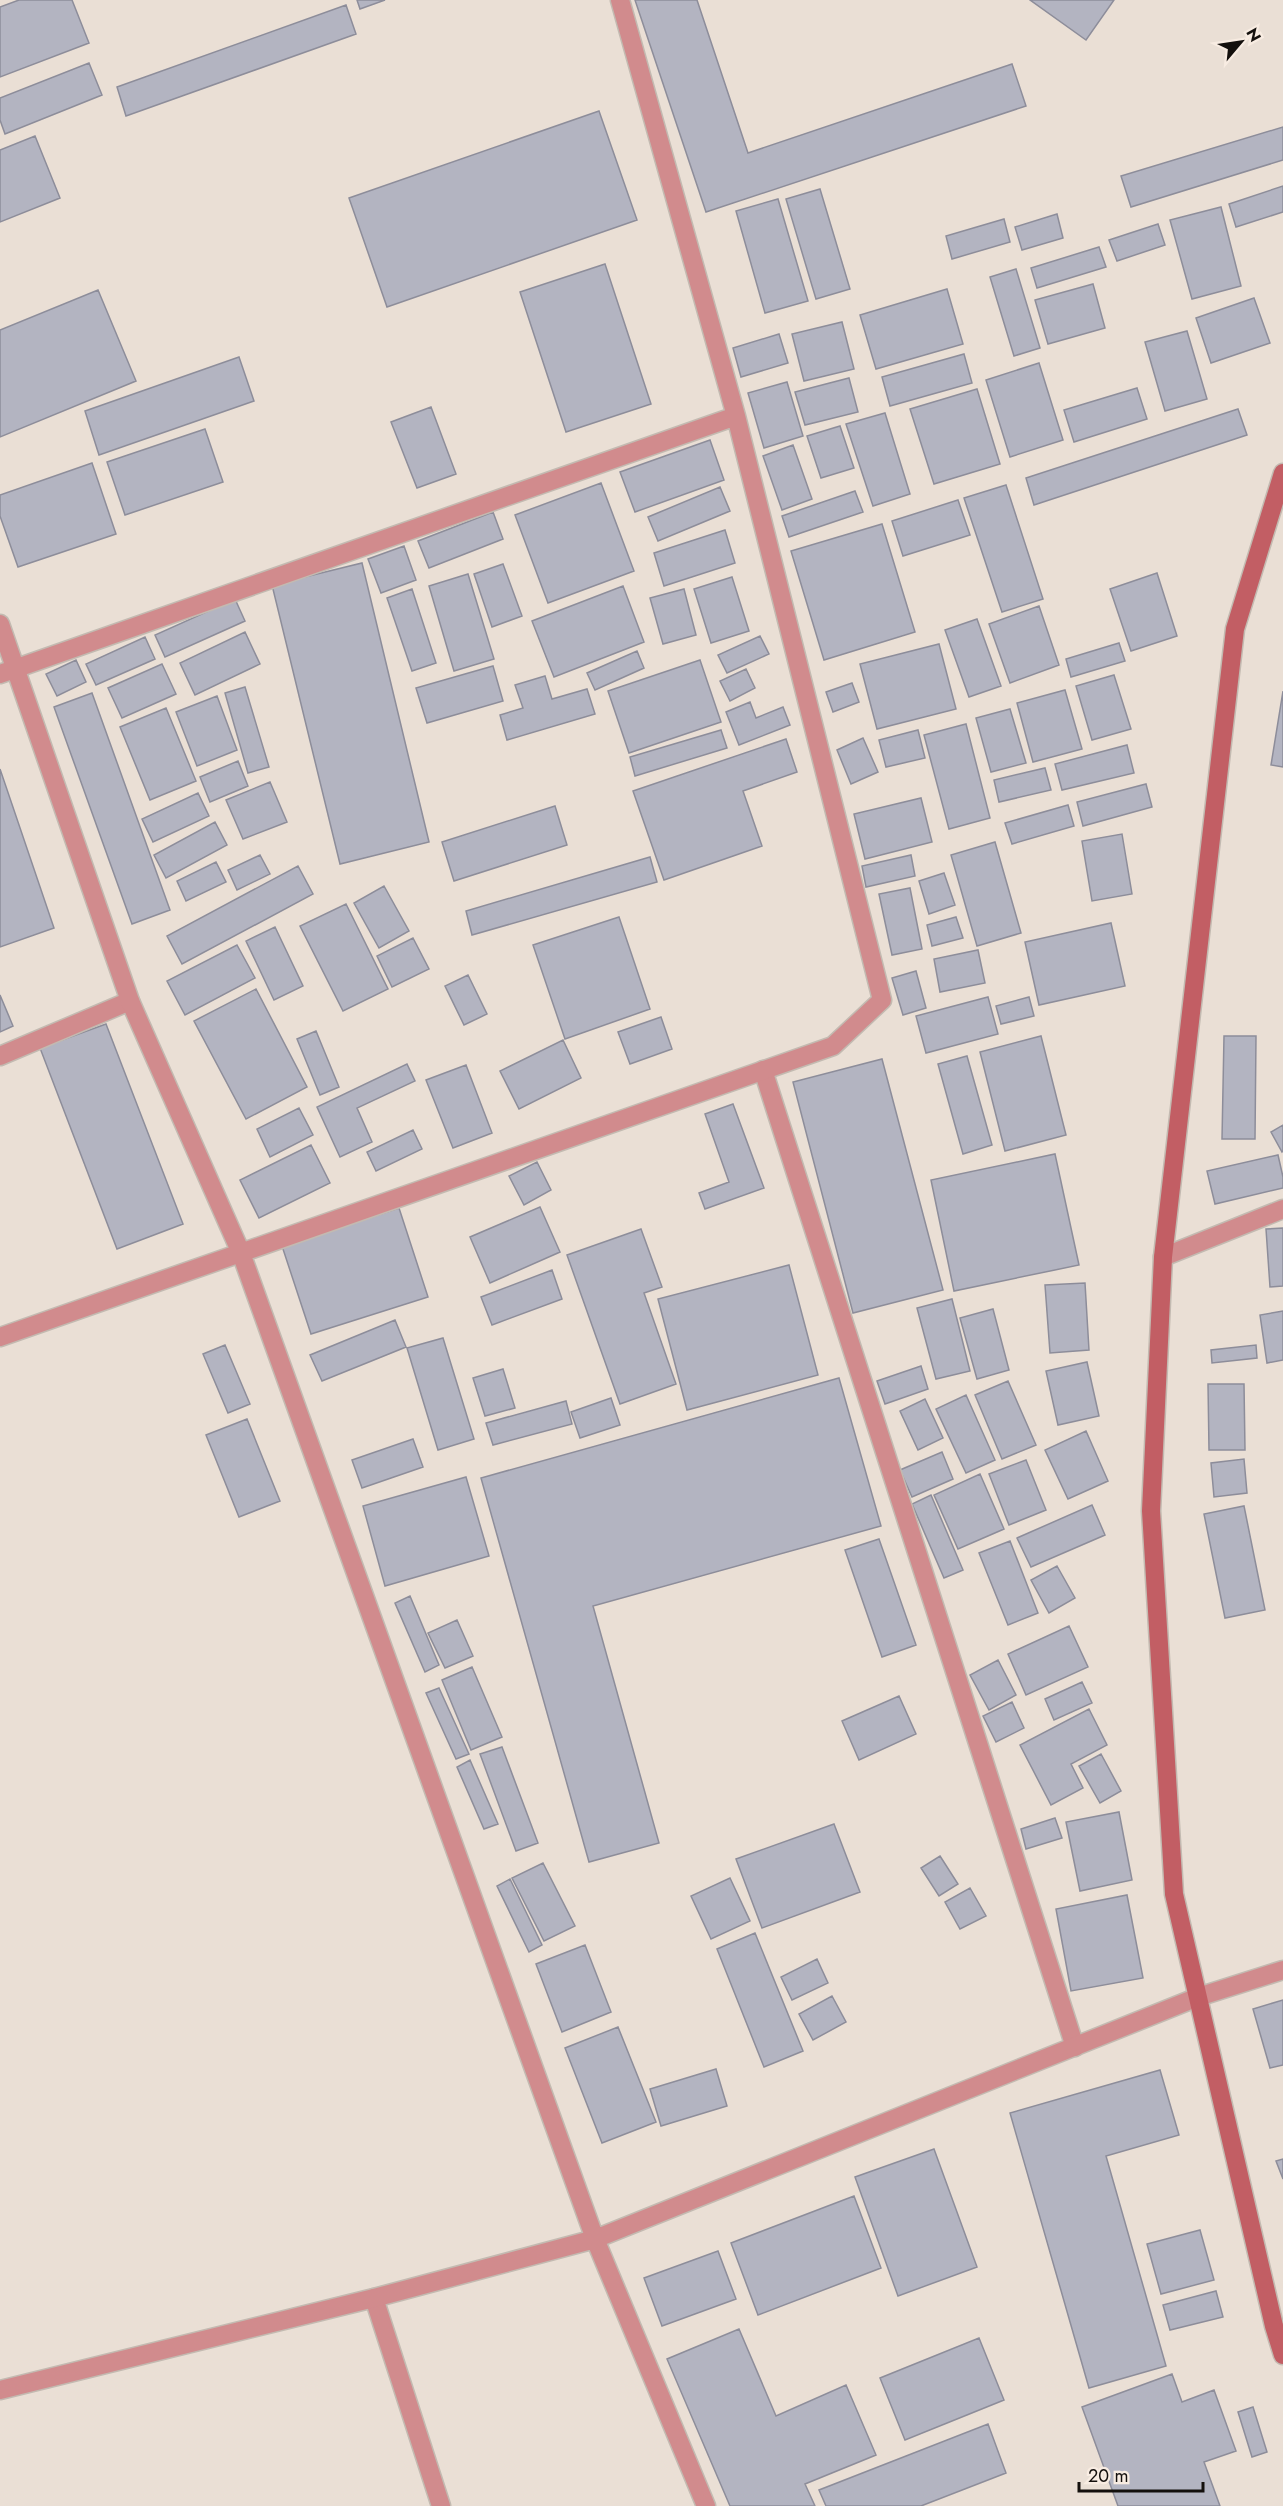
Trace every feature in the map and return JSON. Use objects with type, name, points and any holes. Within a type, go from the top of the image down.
[{"type":"main road","points":[[1283,474],[1235,629],[1163,1257],[1151,1511],[1174,1894],[1274,2326],[1283,2355]]},
{"type":"street","points":[[0,1337],[833,1046],[882,1000],[736,416],[620,0]]},
{"type":"street","points":[[7,671],[736,416]]},
{"type":"street","points":[[0,624],[7,671],[130,1001],[241,1253],[595,2239],[706,2506]]},
{"type":"street","points":[[0,1056],[130,1001]]},
{"type":"street","points":[[763,1070],[1075,2047]]},
{"type":"street","points":[[1163,1257],[1283,1209]]},
{"type":"street","points":[[0,2390],[374,2298],[595,2239],[1198,1997],[1283,1970]]},
{"type":"street","points":[[374,2298],[441,2506]]},
{"type":"building","points":[[19,0],[72,0],[89,43],[0,77],[0,7]]},
{"type":"building","points":[[357,0],[385,0],[360,9]]},
{"type":"building","points":[[635,0],[697,0],[748,153],[1012,64],[1026,106],[706,212]]},
{"type":"building","points":[[1030,0],[1114,0],[1086,40]]},
{"type":"building","points":[[346,5],[356,34],[126,116],[117,87]]},
{"type":"building","points":[[89,63],[102,95],[5,134],[0,120],[0,98]]},
{"type":"building","points":[[599,111],[637,220],[387,307],[349,198]]},
{"type":"building","points":[[1283,127],[1283,160],[1131,207],[1121,176]]},
{"type":"building","points":[[35,136],[60,198],[0,222],[0,150]]},
{"type":"building","points":[[1283,186],[1283,212],[1236,227],[1229,204]]},
{"type":"building","points":[[820,189],[850,289],[816,299],[786,199]]},
{"type":"building","points":[[778,199],[808,301],[765,313],[736,211]]},
{"type":"building","points":[[1221,207],[1241,286],[1192,299],[1170,220]]},
{"type":"building","points":[[1057,214],[1063,238],[1022,250],[1015,227]]},
{"type":"building","points":[[1004,219],[1010,242],[952,259],[946,236]]},
{"type":"building","points":[[1158,224],[1165,245],[1117,261],[1109,240]]},
{"type":"building","points":[[1099,247],[1106,267],[1037,288],[1031,268]]},
{"type":"building","points":[[605,264],[651,404],[566,432],[520,292]]},
{"type":"building","points":[[1016,269],[1040,348],[1014,356],[990,277]]},
{"type":"building","points":[[1093,284],[1105,328],[1048,344],[1035,300]]},
{"type":"building","points":[[947,289],[963,344],[876,369],[860,315]]},
{"type":"building","points":[[98,290],[136,381],[0,437],[0,330]]},
{"type":"building","points":[[1254,298],[1270,343],[1211,363],[1196,318]]},
{"type":"building","points":[[842,322],[854,369],[804,381],[792,334]]},
{"type":"building","points":[[1187,331],[1207,399],[1165,411],[1145,342]]},
{"type":"building","points":[[779,334],[788,363],[741,377],[733,348]]},
{"type":"building","points":[[964,354],[972,383],[890,406],[882,377]]},
{"type":"building","points":[[239,357],[254,401],[99,455],[85,411]]},
{"type":"building","points":[[1039,363],[1063,440],[1010,457],[986,380]]},
{"type":"building","points":[[849,378],[858,412],[805,425],[795,392]]},
{"type":"building","points":[[787,382],[803,436],[764,448],[748,393]]},
{"type":"building","points":[[1137,388],[1147,419],[1074,442],[1064,410]]},
{"type":"building","points":[[977,389],[1000,464],[934,484],[910,409]]},
{"type":"building","points":[[431,407],[456,474],[417,488],[391,422]]},
{"type":"building","points":[[1238,409],[1247,435],[1034,505],[1026,478]]},
{"type":"building","points":[[885,413],[910,494],[873,506],[846,424]]},
{"type":"building","points":[[840,426],[854,468],[821,478],[807,436]]},
{"type":"building","points":[[205,429],[223,482],[125,515],[107,462]]},
{"type":"building","points":[[710,440],[724,480],[635,512],[620,472]]},
{"type":"building","points":[[793,445],[812,499],[782,510],[763,456]]},
{"type":"building","points":[[92,463],[116,534],[18,567],[0,516],[0,495]]},
{"type":"building","points":[[601,483],[634,571],[548,603],[515,515]]},
{"type":"building","points":[[1006,485],[1043,599],[1002,612],[964,498]]},
{"type":"building","points":[[720,487],[730,511],[658,541],[648,517]]},
{"type":"building","points":[[855,491],[863,512],[789,537],[782,516]]},
{"type":"building","points":[[958,500],[970,535],[903,556],[892,521]]},
{"type":"building","points":[[493,512],[503,539],[429,568],[418,541]]},
{"type":"building","points":[[882,524],[915,632],[824,660],[791,551]]},
{"type":"building","points":[[725,530],[735,563],[664,586],[654,553]]},
{"type":"building","points":[[404,546],[416,580],[381,593],[368,559]]},
{"type":"building","points":[[362,563],[429,842],[340,864],[272,585]]},
{"type":"building","points":[[503,564],[522,616],[492,627],[474,574]]},
{"type":"building","points":[[1157,573],[1177,636],[1131,651],[1110,589]]},
{"type":"building","points":[[468,574],[494,659],[454,671],[429,586]]},
{"type":"building","points":[[732,577],[749,631],[711,643],[694,589]]},
{"type":"building","points":[[623,586],[644,642],[554,677],[532,621]]},
{"type":"building","points":[[412,589],[436,663],[412,671],[387,598]]},
{"type":"building","points":[[684,589],[696,635],[663,644],[650,598]]},
{"type":"building","points":[[235,599],[245,621],[165,657],[155,635]]},
{"type":"building","points":[[1039,606],[1059,665],[1010,683],[989,624]]},
{"type":"building","points":[[977,619],[1001,686],[969,697],[945,630]]},
{"type":"building","points":[[245,632],[260,664],[195,695],[180,663]]},
{"type":"building","points":[[760,636],[769,654],[727,673],[718,655]]},
{"type":"building","points":[[145,637],[155,659],[96,685],[86,664]]},
{"type":"building","points":[[1119,643],[1125,661],[1071,677],[1066,659]]},
{"type":"building","points":[[939,644],[956,709],[877,729],[860,664]]},
{"type":"building","points":[[637,651],[644,668],[595,690],[587,673]]},
{"type":"building","points":[[76,660],[86,682],[57,696],[46,674]]},
{"type":"building","points":[[700,660],[721,722],[629,753],[608,691]]},
{"type":"building","points":[[162,664],[176,694],[122,718],[108,688]]},
{"type":"building","points":[[493,666],[503,701],[427,723],[416,688]]},
{"type":"building","points":[[746,669],[755,688],[730,701],[720,681]]},
{"type":"building","points":[[1114,675],[1131,729],[1092,740],[1076,686]]},
{"type":"building","points":[[545,676],[552,699],[587,689],[595,714],[507,740],[500,715],[523,708],[515,685]]},
{"type":"building","points":[[852,683],[859,702],[833,712],[826,692]]},
{"type":"building","points":[[245,687],[269,767],[248,773],[225,693]]},
{"type":"building","points":[[1065,690],[1082,749],[1033,762],[1017,703]]},
{"type":"building","points":[[1283,691],[1283,767],[1271,765]]},
{"type":"building","points":[[92,693],[170,910],[132,924],[54,707]]},
{"type":"building","points":[[217,696],[237,750],[197,766],[176,712]]},
{"type":"building","points":[[750,702],[756,718],[783,707],[790,725],[739,745],[726,712]]},
{"type":"building","points":[[166,708],[196,781],[150,800],[120,727]]},
{"type":"building","points":[[1010,709],[1026,763],[991,772],[976,718]]},
{"type":"building","points":[[966,724],[990,818],[949,829],[924,735]]},
{"type":"building","points":[[721,730],[727,748],[635,776],[630,757]]},
{"type":"building","points":[[918,730],[925,758],[886,767],[879,740]]},
{"type":"building","points":[[863,738],[878,772],[851,784],[837,750]]},
{"type":"building","points":[[786,739],[797,772],[743,791],[762,846],[664,880],[633,791]]},
{"type":"building","points":[[1127,745],[1134,773],[1062,790],[1055,764]]},
{"type":"building","points":[[238,761],[248,786],[210,802],[200,777]]},
{"type":"building","points":[[1045,768],[1051,790],[999,802],[994,780]]},
{"type":"building","points":[[0,769],[54,928],[0,947]]},
{"type":"building","points":[[270,782],[287,822],[243,839],[226,800]]},
{"type":"building","points":[[1146,784],[1152,807],[1083,826],[1077,802]]},
{"type":"building","points":[[198,793],[209,816],[153,842],[142,819]]},
{"type":"building","points":[[921,798],[932,842],[865,859],[854,814]]},
{"type":"building","points":[[1068,805],[1074,826],[1012,844],[1005,823]]},
{"type":"building","points":[[555,806],[567,845],[454,881],[442,842]]},
{"type":"building","points":[[215,822],[227,845],[166,878],[154,855]]},
{"type":"building","points":[[1122,834],[1132,894],[1092,901],[1082,841]]},
{"type":"building","points":[[995,842],[1021,933],[977,946],[951,855]]},
{"type":"building","points":[[260,855],[270,874],[237,890],[228,870]]},
{"type":"building","points":[[911,855],[915,876],[866,887],[862,866]]},
{"type":"building","points":[[650,857],[657,882],[472,935],[466,911]]},
{"type":"building","points":[[216,862],[226,882],[186,901],[177,881]]},
{"type":"building","points":[[298,866],[313,894],[182,964],[167,936]]},
{"type":"building","points":[[944,873],[955,905],[929,914],[919,881]]},
{"type":"building","points":[[384,886],[409,931],[379,948],[354,903]]},
{"type":"building","points":[[910,888],[922,949],[892,955],[879,894]]},
{"type":"building","points":[[346,904],[388,989],[343,1011],[300,926]]},
{"type":"building","points":[[619,917],[650,1009],[565,1039],[533,945]]},
{"type":"building","points":[[956,917],[963,938],[932,946],[927,925]]},
{"type":"building","points":[[1111,923],[1125,986],[1039,1005],[1025,942]]},
{"type":"building","points":[[275,927],[303,986],[274,1000],[246,941]]},
{"type":"building","points":[[413,938],[429,969],[392,987],[377,956]]},
{"type":"building","points":[[237,945],[255,978],[185,1015],[167,981]]},
{"type":"building","points":[[978,950],[985,983],[940,992],[934,959]]},
{"type":"building","points":[[916,971],[926,1008],[903,1015],[892,978]]},
{"type":"building","points":[[468,975],[487,1014],[464,1025],[445,986]]},
{"type":"building","points":[[256,989],[307,1087],[246,1119],[194,1021]]},
{"type":"building","points":[[0,995],[13,1026],[0,1032]]},
{"type":"building","points":[[988,997],[998,1034],[926,1053],[916,1016]]},
{"type":"building","points":[[1029,997],[1034,1016],[1001,1024],[996,1006]]},
{"type":"building","points":[[661,1017],[672,1049],[630,1064],[618,1032]]},
{"type":"building","points":[[106,1024],[183,1224],[117,1249],[40,1048]]},
{"type":"building","points":[[316,1031],[339,1087],[320,1095],[297,1039]]},
{"type":"building","points":[[1041,1036],[1066,1135],[1005,1151],[980,1052]]},
{"type":"building","points":[[1224,1036],[1256,1036],[1255,1139],[1222,1139]]},
{"type":"building","points":[[563,1040],[581,1078],[519,1109],[500,1071]]},
{"type":"building","points":[[967,1056],[992,1145],[963,1154],[938,1064]]},
{"type":"building","points":[[882,1059],[943,1290],[853,1313],[793,1082]]},
{"type":"building","points":[[407,1064],[415,1081],[357,1108],[372,1142],[340,1157],[317,1107]]},
{"type":"building","points":[[466,1065],[492,1133],[453,1148],[426,1080]]},
{"type":"building","points":[[733,1104],[764,1188],[705,1209],[699,1193],[729,1182],[705,1114]]},
{"type":"building","points":[[299,1108],[313,1135],[270,1157],[257,1129]]},
{"type":"building","points":[[1283,1125],[1283,1151],[1282,1152],[1271,1132]]},
{"type":"building","points":[[413,1130],[422,1149],[376,1171],[367,1152]]},
{"type":"building","points":[[311,1145],[330,1183],[259,1218],[240,1180]]},
{"type":"building","points":[[1055,1154],[1079,1265],[954,1291],[931,1180]]},
{"type":"building","points":[[1278,1155],[1283,1188],[1215,1204],[1207,1171]]},
{"type":"building","points":[[537,1162],[551,1190],[524,1205],[509,1176]]},
{"type":"building","points":[[540,1207],[560,1252],[490,1283],[470,1237]]},
{"type":"building","points":[[399,1208],[428,1297],[311,1334],[282,1246]]},
{"type":"building","points":[[1283,1228],[1283,1286],[1270,1287],[1266,1229]]},
{"type":"building","points":[[641,1229],[662,1287],[644,1293],[676,1384],[620,1404],[567,1255]]},
{"type":"building","points":[[789,1265],[818,1375],[687,1410],[658,1299]]},
{"type":"building","points":[[552,1270],[562,1299],[492,1325],[481,1297]]},
{"type":"building","points":[[1085,1283],[1089,1350],[1050,1353],[1045,1285]]},
{"type":"building","points":[[952,1299],[970,1371],[936,1379],[917,1308]]},
{"type":"building","points":[[993,1309],[1009,1370],[977,1379],[960,1318]]},
{"type":"building","points":[[1283,1311],[1283,1360],[1267,1363],[1260,1315]]},
{"type":"building","points":[[395,1320],[406,1347],[322,1381],[310,1355]]},
{"type":"building","points":[[443,1338],[474,1439],[438,1450],[407,1348]]},
{"type":"building","points":[[225,1345],[250,1404],[228,1413],[203,1354]]},
{"type":"building","points":[[1256,1345],[1257,1358],[1212,1363],[1211,1350]]},
{"type":"building","points":[[1087,1362],[1099,1416],[1058,1425],[1046,1371]]},
{"type":"building","points":[[921,1366],[928,1389],[885,1404],[877,1381]]},
{"type":"building","points":[[503,1369],[515,1408],[485,1416],[473,1378]]},
{"type":"building","points":[[839,1378],[881,1526],[593,1606],[659,1843],[589,1862],[481,1478]]},
{"type":"building","points":[[1008,1381],[1036,1445],[1002,1459],[975,1395]]},
{"type":"building","points":[[1208,1384],[1244,1384],[1245,1450],[1209,1450]]},
{"type":"building","points":[[966,1395],[995,1460],[966,1473],[936,1409]]},
{"type":"building","points":[[611,1398],[620,1425],[580,1438],[571,1412]]},
{"type":"building","points":[[925,1399],[943,1438],[918,1450],[900,1411]]},
{"type":"building","points":[[566,1401],[572,1424],[493,1445],[486,1423]]},
{"type":"building","points":[[247,1419],[280,1501],[239,1517],[206,1435]]},
{"type":"building","points":[[1086,1431],[1108,1481],[1068,1499],[1045,1450]]},
{"type":"building","points":[[413,1439],[423,1467],[362,1488],[352,1460]]},
{"type":"building","points":[[942,1452],[953,1479],[912,1497],[900,1470]]},
{"type":"building","points":[[1244,1459],[1247,1493],[1214,1497],[1211,1463]]},
{"type":"building","points":[[1026,1460],[1046,1510],[1009,1525],[989,1474]]},
{"type":"building","points":[[980,1474],[1004,1529],[958,1549],[934,1495]]},
{"type":"building","points":[[466,1477],[489,1556],[385,1586],[363,1506]]},
{"type":"building","points":[[931,1495],[963,1570],[944,1578],[912,1504]]},
{"type":"building","points":[[1092,1505],[1105,1535],[1031,1567],[1017,1538]]},
{"type":"building","points":[[1244,1506],[1265,1610],[1225,1618],[1204,1514]]},
{"type":"building","points":[[879,1539],[916,1645],[882,1657],[845,1550]]},
{"type":"building","points":[[1010,1541],[1038,1613],[1008,1625],[979,1553]]},
{"type":"building","points":[[1057,1566],[1075,1598],[1049,1613],[1031,1580]]},
{"type":"building","points":[[410,1596],[439,1665],[425,1672],[395,1603]]},
{"type":"building","points":[[457,1620],[473,1656],[445,1668],[428,1633]]},
{"type":"building","points":[[1069,1626],[1088,1667],[1026,1695],[1008,1654]]},
{"type":"building","points":[[998,1660],[1016,1695],[989,1710],[970,1675]]},
{"type":"building","points":[[472,1667],[502,1737],[471,1750],[442,1680]]},
{"type":"building","points":[[1082,1682],[1092,1703],[1054,1720],[1045,1699]]},
{"type":"building","points":[[439,1688],[469,1754],[456,1759],[426,1693]]},
{"type":"building","points":[[899,1696],[916,1734],[859,1760],[842,1721]]},
{"type":"building","points":[[1012,1702],[1024,1728],[996,1742],[983,1716]]},
{"type":"building","points":[[1089,1709],[1107,1745],[1071,1764],[1083,1788],[1051,1805],[1020,1745]]},
{"type":"building","points":[[502,1747],[538,1843],[516,1851],[480,1754]]},
{"type":"building","points":[[1101,1754],[1121,1791],[1100,1803],[1079,1766]]},
{"type":"building","points":[[470,1760],[498,1824],[484,1829],[457,1767]]},
{"type":"building","points":[[1119,1812],[1132,1880],[1080,1891],[1066,1822]]},
{"type":"building","points":[[1055,1818],[1062,1838],[1026,1849],[1021,1829]]},
{"type":"building","points":[[834,1824],[860,1892],[762,1928],[736,1859]]},
{"type":"building","points":[[940,1856],[958,1884],[939,1896],[921,1868]]},
{"type":"building","points":[[543,1863],[575,1926],[544,1941],[512,1878]]},
{"type":"building","points":[[730,1878],[750,1921],[711,1939],[691,1896]]},
{"type":"building","points":[[510,1879],[542,1945],[529,1952],[497,1886]]},
{"type":"building","points":[[970,1888],[986,1916],[960,1929],[945,1902]]},
{"type":"building","points":[[1127,1895],[1143,1978],[1071,1991],[1056,1909]]},
{"type":"building","points":[[755,1933],[803,2051],[764,2067],[717,1949]]},
{"type":"building","points":[[585,1945],[611,2012],[562,2032],[536,1964]]},
{"type":"building","points":[[817,1959],[828,1983],[792,2000],[781,1977]]},
{"type":"building","points":[[832,1996],[846,2022],[813,2040],[799,2014]]},
{"type":"building","points":[[1283,2000],[1283,2065],[1270,2068],[1253,2009]]},
{"type":"building","points":[[618,2027],[656,2122],[602,2143],[565,2048]]},
{"type":"building","points":[[716,2069],[727,2106],[661,2126],[650,2089]]},
{"type":"building","points":[[1160,2070],[1179,2135],[1106,2156],[1166,2366],[1089,2388],[1010,2113]]},
{"type":"building","points":[[934,2149],[977,2267],[898,2296],[855,2177]]},
{"type":"building","points":[[1283,2159],[1283,2179],[1276,2161]]},
{"type":"building","points":[[854,2196],[881,2268],[758,2315],[731,2243]]},
{"type":"building","points":[[1200,2230],[1214,2280],[1161,2294],[1147,2244]]},
{"type":"building","points":[[718,2251],[736,2299],[662,2326],[644,2278]]},
{"type":"building","points":[[1216,2291],[1223,2317],[1170,2330],[1163,2305]]},
{"type":"building","points":[[739,2329],[776,2416],[846,2385],[876,2455],[805,2484],[815,2506],[730,2506],[667,2359]]},
{"type":"building","points":[[979,2338],[1004,2400],[905,2440],[880,2378]]},
{"type":"building","points":[[1172,2374],[1182,2402],[1214,2390],[1236,2451],[1204,2462],[1220,2506],[1118,2506],[1082,2407]]},
{"type":"building","points":[[1253,2407],[1267,2452],[1252,2457],[1238,2412]]},
{"type":"building","points":[[988,2424],[1006,2473],[921,2506],[826,2506],[819,2490]]}]
